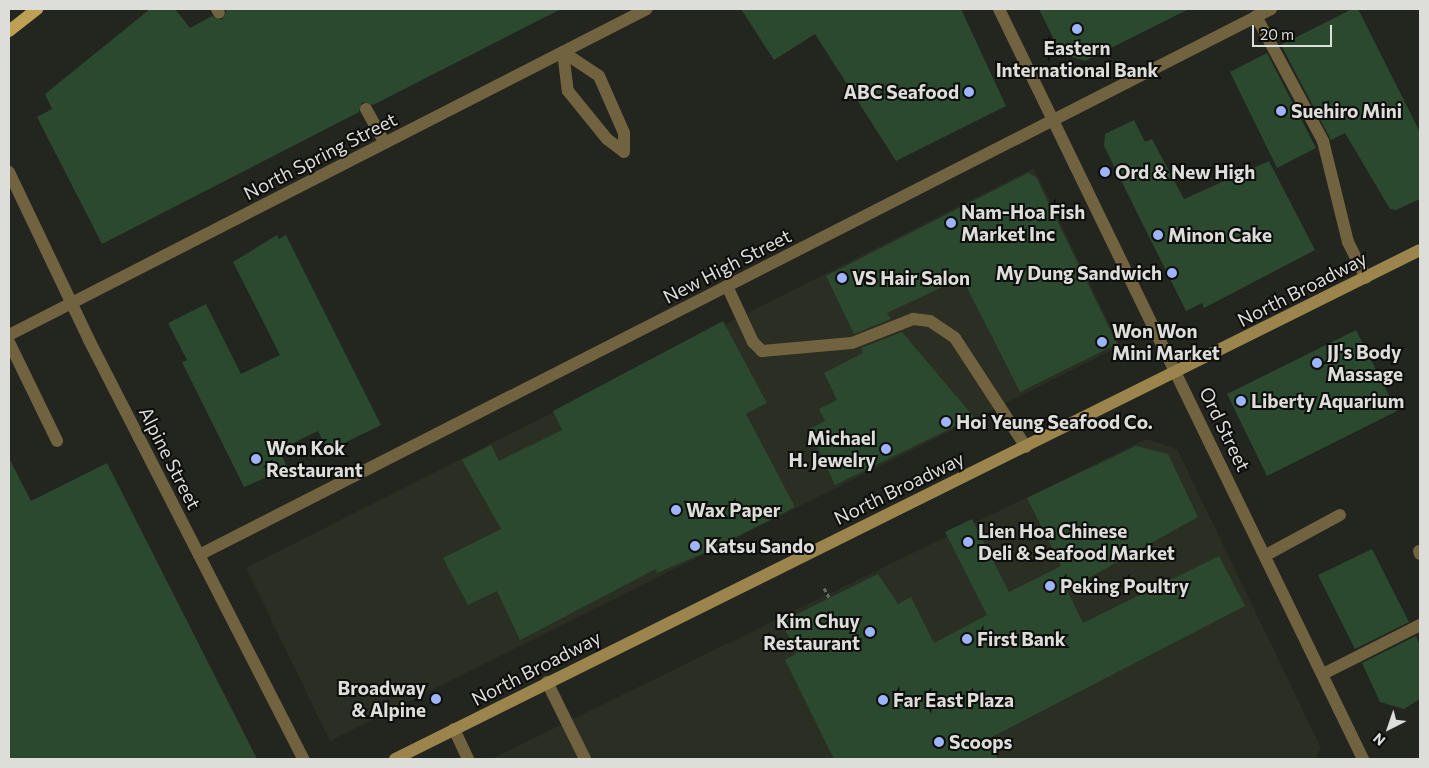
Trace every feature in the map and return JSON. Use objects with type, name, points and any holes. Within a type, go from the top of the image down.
[{"type":"main road","points":[[9,31],[37,9]]},
{"type":"main road","name":"North Broadway","points":[[394,759],[1420,250]]},
{"type":"street","name":"North Spring Street","points":[[9,335],[647,9]]},
{"type":"street","name":"Ord Street","points":[[999,9],[1177,371],[1364,759]]},
{"type":"street","name":"New High Street","points":[[199,555],[1271,9]]},
{"type":"street","points":[[1256,16],[1323,142],[1348,242],[1366,278]]},
{"type":"street","points":[[563,52],[598,76],[624,133],[624,152],[607,139],[568,91],[563,52]]},
{"type":"street","points":[[366,109],[386,143]]},
{"type":"street","name":"Alpine Street","points":[[9,172],[71,304],[303,759]]},
{"type":"street","points":[[727,286],[753,342],[762,351],[852,343],[913,319],[930,321],[955,338],[1026,447]]},
{"type":"street","points":[[9,342],[57,442]]},
{"type":"street","points":[[1266,555],[1340,515]]},
{"type":"street","points":[[1323,674],[1420,625]]},
{"type":"street","points":[[547,682],[585,759]]},
{"type":"street","points":[[454,729],[468,759]]},
{"type":"path","points":[[824,588],[830,599]]},
{"type":"shaded area","points":[[1034,168],[1120,346],[330,741],[246,568]]},
{"type":"shaded area","points":[[1146,439],[1177,449],[1321,748],[1316,759],[491,759]]},
{"type":"building","points":[[150,9],[175,9],[190,28],[212,16],[222,20],[227,9],[561,9],[373,105],[362,102],[359,112],[102,244],[37,117],[52,109],[45,94]]},
{"type":"building","points":[[741,9],[961,9],[1006,106],[896,161],[815,34],[774,60]]},
{"type":"building","points":[[1039,9],[1189,9],[1085,61],[1061,54]]},
{"type":"building","points":[[1352,9],[1358,9],[1420,132],[1420,199],[1396,210],[1390,209],[1345,133],[1331,140],[1281,45]]},
{"type":"building","points":[[1267,53],[1316,148],[1277,168],[1230,72]]},
{"type":"building","points":[[1134,120],[1145,142],[1152,139],[1184,199],[1269,161],[1315,250],[1204,308],[1202,303],[1186,311],[1104,146],[1105,134]]},
{"type":"building","points":[[1028,173],[1036,177],[1117,344],[1020,392],[962,278],[887,313],[891,319],[854,334],[826,276]]},
{"type":"building","points":[[277,235],[279,239],[286,235],[381,425],[328,451],[318,431],[279,450],[288,468],[244,487],[182,362],[187,360],[168,323],[206,304],[241,374],[280,355],[233,262]]},
{"type":"building","points":[[723,321],[767,403],[746,414],[795,507],[711,550],[657,573],[656,569],[520,640],[497,591],[468,605],[443,558],[501,529],[462,460],[491,445],[499,461],[562,430],[553,411]]},
{"type":"building","points":[[1356,330],[1397,411],[1267,476],[1227,394]]},
{"type":"building","points":[[902,332],[974,417],[835,485],[809,429],[825,421],[819,409],[837,400],[824,373],[863,353],[861,348]]},
{"type":"building","points":[[1136,446],[1168,454],[1198,517],[1067,590],[1083,623],[1219,556],[1245,606],[988,739],[998,759],[834,759],[785,660],[797,653],[781,622],[878,574],[898,604],[911,597],[934,643],[987,615],[945,532],[972,519],[1009,592],[1061,566],[1027,498]]},
{"type":"building","points":[[9,458],[31,501],[107,463],[257,759],[9,759]]},
{"type":"building","points":[[1372,549],[1409,622],[1355,649],[1318,575]]},
{"type":"building","points":[[1416,636],[1420,645],[1420,699],[1404,709],[1380,702],[1362,663]]},
{"type":"place","name":"Eastern International Bank","points":[[1077,29]]},
{"type":"place","name":"ABC Seafood","points":[[969,92]]},
{"type":"place","name":"Suehiro Mini","points":[[1281,111]]},
{"type":"place","name":"Ord & New High","points":[[1105,172]]},
{"type":"place","name":"Nam-Hoa Fish Market Inc","points":[[951,223]]},
{"type":"place","name":"Minon Cake","points":[[1158,235]]},
{"type":"place","name":"My Dung Sandwich","points":[[1172,273]]},
{"type":"place","name":"VS Hair Salon","points":[[842,278]]},
{"type":"place","name":"Won Won Mini Market","points":[[1102,342]]},
{"type":"place","name":"JJ's Body Massage","points":[[1317,363]]},
{"type":"place","name":"Liberty Aquarium","points":[[1241,401]]},
{"type":"place","name":"Hoi Yeung Seafood Co.","points":[[946,422]]},
{"type":"place","name":"Michael H. Jewelry","points":[[886,449]]},
{"type":"place","name":"Won Kok Restaurant","points":[[256,459]]},
{"type":"place","name":"Wax Paper","points":[[676,510]]},
{"type":"place","name":"Lien Hoa Chinese Deli & Seafood Market","points":[[968,542]]},
{"type":"place","name":"Katsu Sando","points":[[695,546]]},
{"type":"place","name":"Peking Poultry","points":[[1050,586]]},
{"type":"place","name":"Kim Chuy Restaurant","points":[[870,632]]},
{"type":"place","name":"First Bank","points":[[967,639]]},
{"type":"place","name":"Broadway & Alpine","points":[[436,699]]},
{"type":"place","name":"Far East Plaza","points":[[883,700]]},
{"type":"place","name":"Scoops","points":[[939,742]]}]
